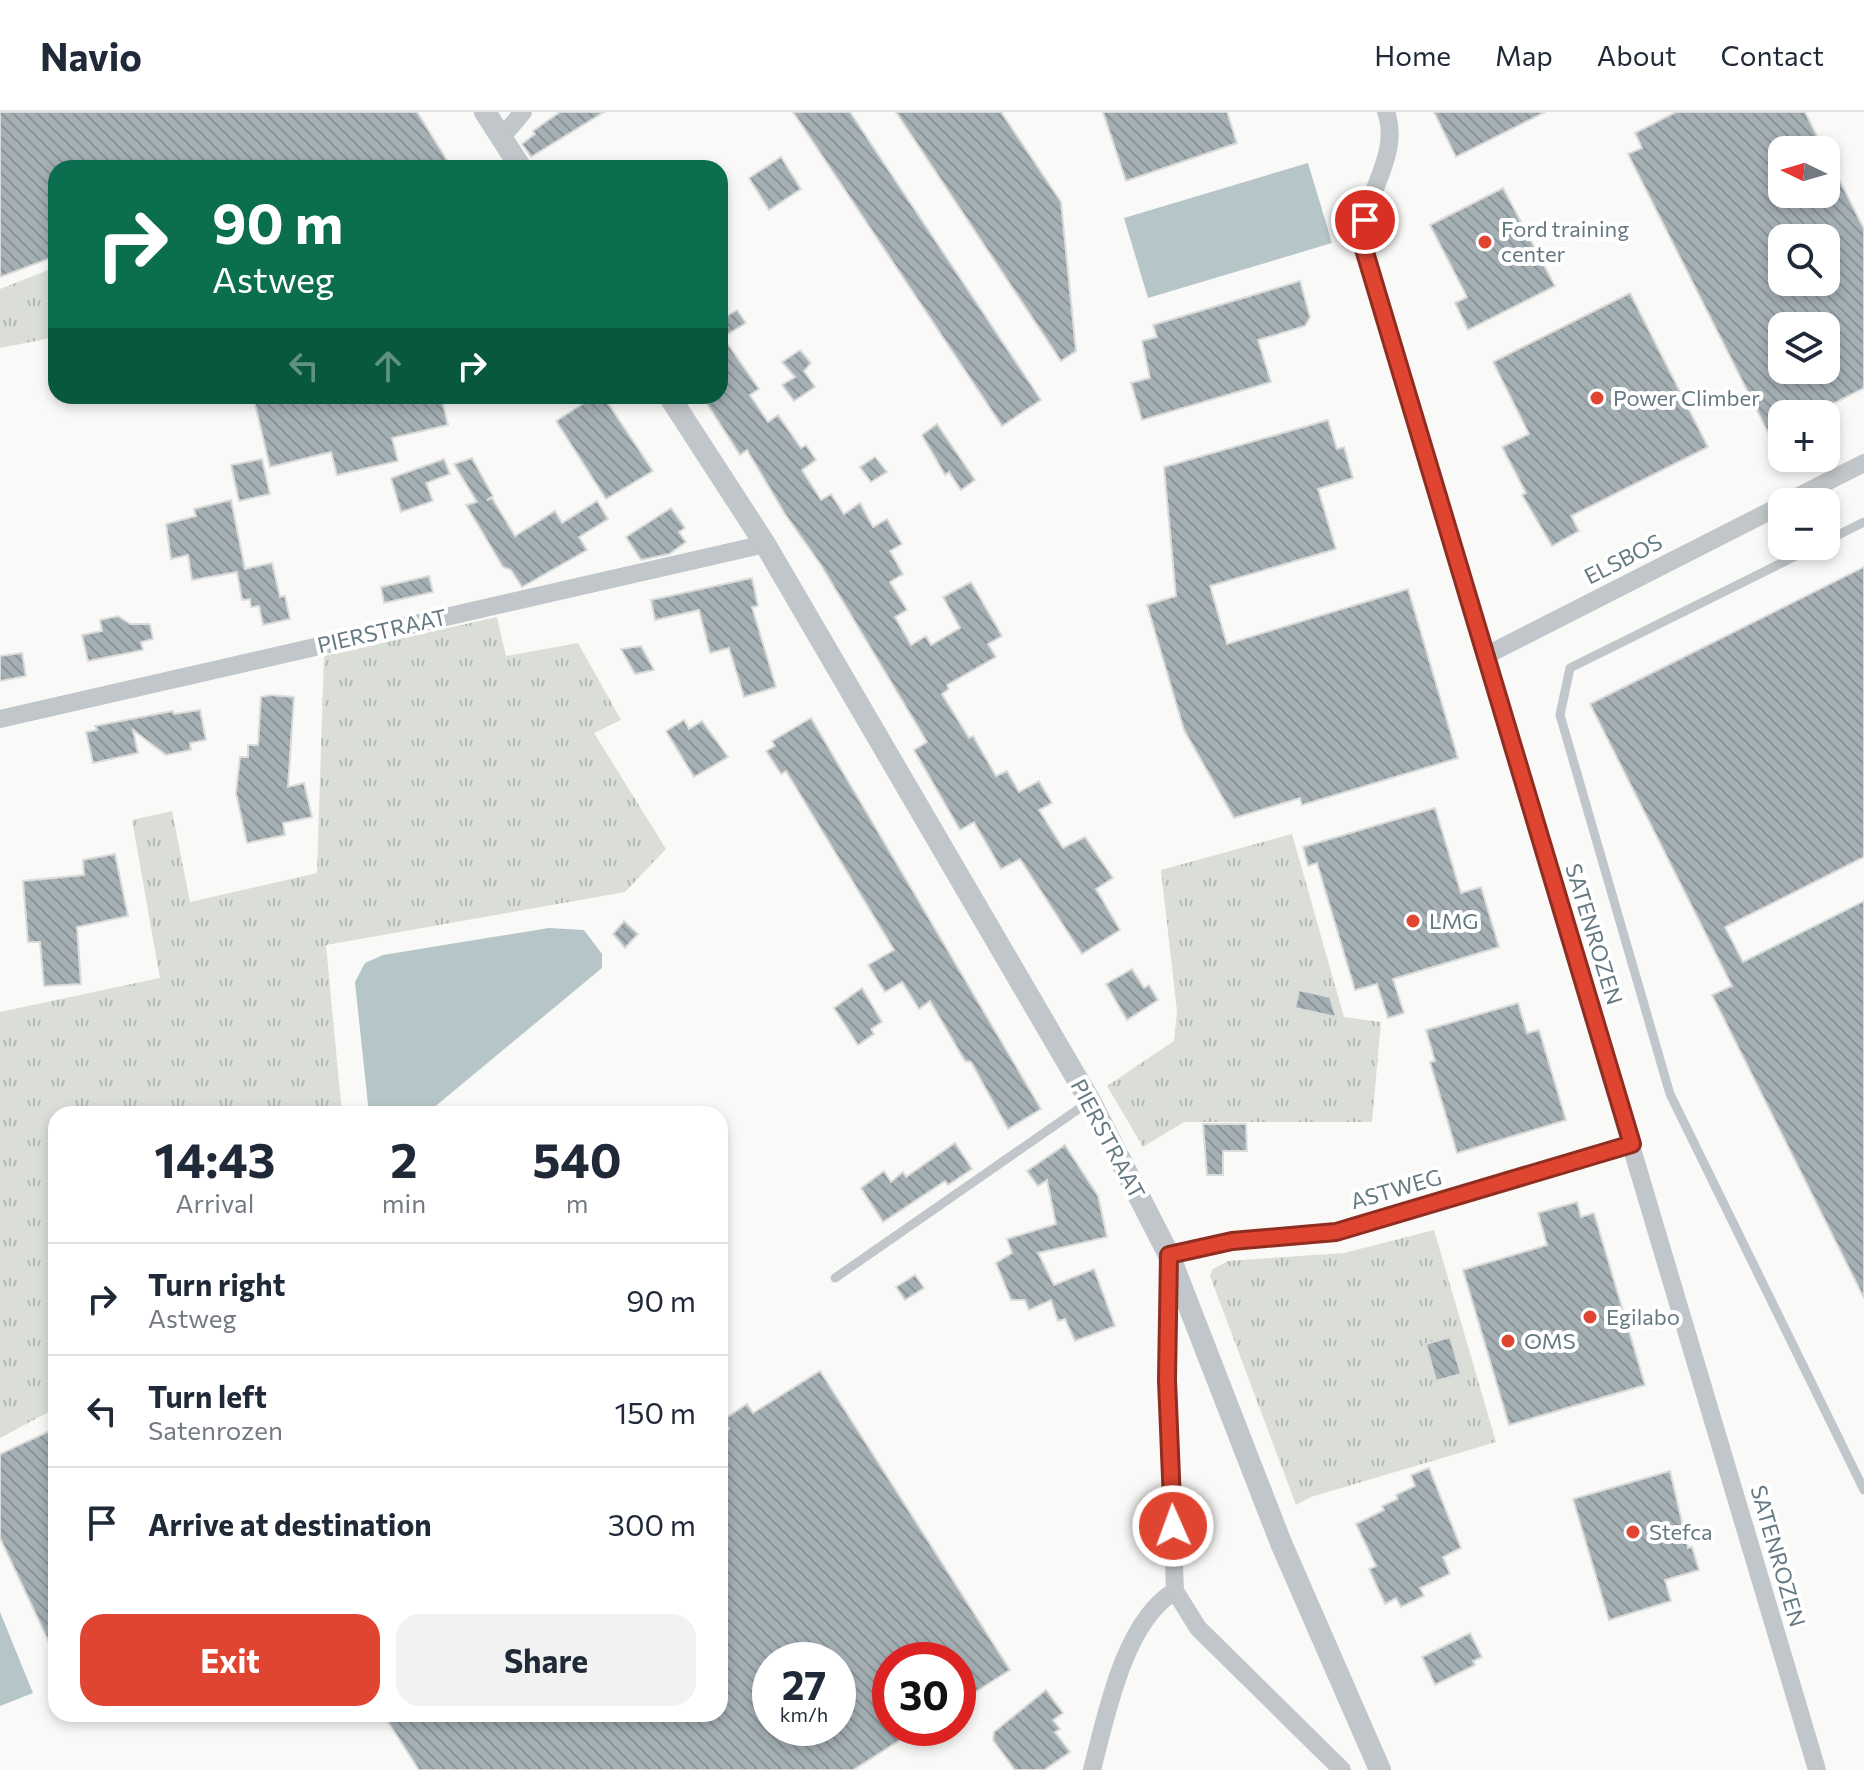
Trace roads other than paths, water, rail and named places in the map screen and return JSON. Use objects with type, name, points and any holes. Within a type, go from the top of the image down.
[{"type":"street","points":[[485,112],[516,160]]},
{"type":"street","points":[[501,138],[523,112]]},
{"type":"street","name":"SATENROZEN","points":[[1386,112],[1391,138],[1365,220],[1364,249],[1817,1770]]},
{"type":"street","name":"PIERSTRAAT","points":[[674,404],[765,544],[1090,1101],[1169,1255],[1281,1543],[1380,1770]]},
{"type":"street","name":"ELSBOS","points":[[1814,488],[1864,463]]},
{"type":"street","name":"ELSBOS","points":[[1485,656],[1768,511]]},
{"type":"street","name":"PIERSTRAAT","points":[[0,719],[765,544]]},
{"type":"street","name":"ASTWEG","points":[[1169,1255],[1232,1241],[1336,1232],[1632,1144]]},
{"type":"street","points":[[1169,1255],[1167,1380],[1175,1591],[1198,1628],[1342,1770]]},
{"type":"street","points":[[1092,1770],[1113,1694],[1143,1620],[1153,1607],[1175,1591]]},
{"type":"lane","points":[[1840,534],[1864,522]]},
{"type":"lane","points":[[1788,560],[1570,668],[1560,715],[1670,1094],[1864,1490]]},
{"type":"lane","points":[[835,1278],[1090,1101]]},
{"type":"place","name":"Ford training center","points":[[1485,242]]},
{"type":"place","name":"Power Climber","points":[[1597,398]]},
{"type":"place","name":"LMG","points":[[1413,921]]},
{"type":"place","name":"Egilabo","points":[[1590,1317]]},
{"type":"place","name":"OMS","points":[[1508,1341]]},
{"type":"place","name":"Stefca","points":[[1633,1532]]}]
